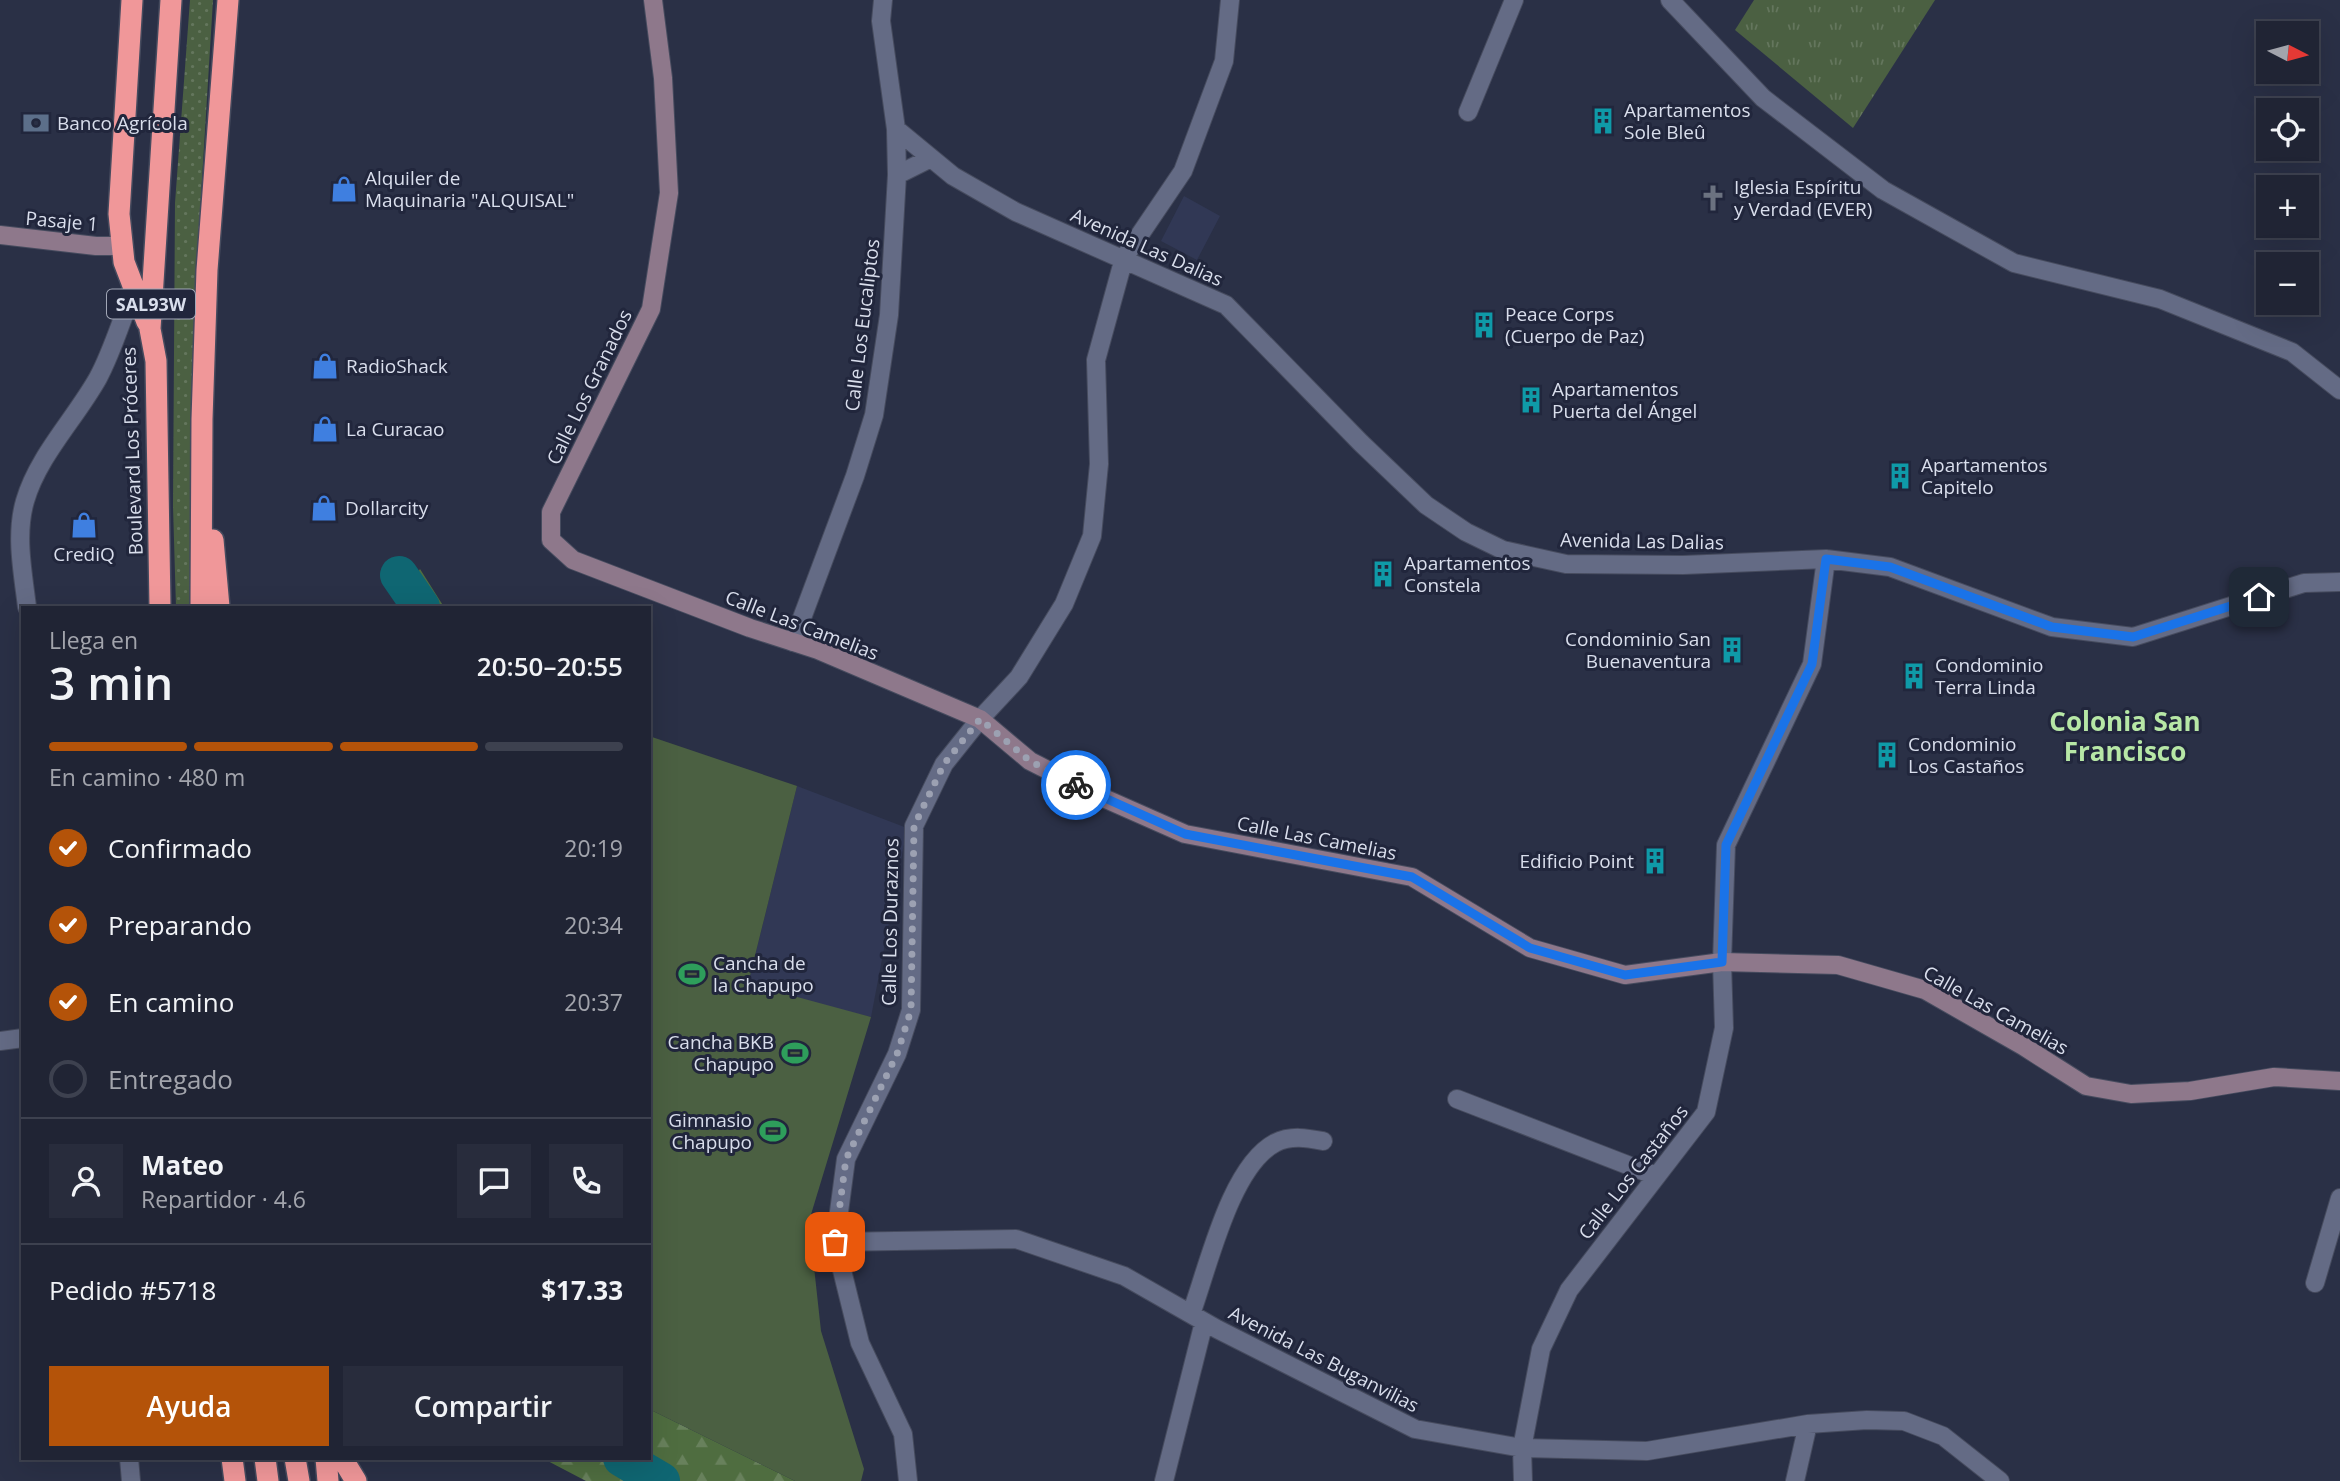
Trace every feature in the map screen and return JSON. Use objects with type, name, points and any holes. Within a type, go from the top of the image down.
[{"type":"highway","points":[[132,0],[119,214],[121,246],[150,329]]},
{"type":"highway","name":"Boulevard Los Próceres","points":[[160,606],[156,361],[150,329],[171,0]]},
{"type":"highway","name":"SAL93W","points":[[201,606],[202,419],[207,270],[228,0]]},
{"type":"highway","points":[[202,419],[219,606]]},
{"type":"highway","points":[[232,1460],[235,1481]]},
{"type":"highway","points":[[265,1460],[268,1481]]},
{"type":"highway","points":[[295,1460],[299,1481]]},
{"type":"highway","points":[[326,1460],[328,1481]]},
{"type":"highway","points":[[343,1460],[356,1481]]},
{"type":"street","name":"Calle Los Granados","points":[[551,540],[551,512],[652,309],[669,194],[663,78],[653,0]]},
{"type":"street","name":"Calle Los Eucaliptos","points":[[793,642],[855,476],[874,415],[889,315],[897,175],[896,129],[881,21],[883,0]]},
{"type":"street","name":"Calle Los Duraznos","points":[[908,1481],[903,1434],[860,1343],[835,1242],[846,1159],[897,1054],[911,1010],[914,826],[944,764],[980,719],[1019,677],[1064,604],[1092,536],[1099,464],[1096,360],[1124,258],[1184,171],[1224,61],[1230,0]]},
{"type":"street","points":[[1468,112],[1514,0]]},
{"type":"street","points":[[1670,0],[1763,98],[1883,190],[2014,262],[2160,299],[2292,352],[2340,390]]},
{"type":"street","name":"Avenida Las Dalias","points":[[896,129],[953,176],[1016,212],[1226,304],[1361,443],[1426,505],[1466,532],[1503,550],[1566,564],[1683,565],[1826,559],[1890,567],[2052,627],[2133,637],[2304,583],[2340,582]]},
{"type":"street","points":[[897,175],[930,158]]},
{"type":"street","name":"Pasaje 1","points":[[0,235],[96,246],[121,246]]},
{"type":"street","points":[[27,606],[21,520],[27,494],[47,455],[99,376],[134,289]]},
{"type":"street","name":"Calle Las Camelias","points":[[551,540],[573,560],[818,650],[980,719],[1030,761],[1099,796],[1185,834],[1412,877],[1530,948],[1625,975],[1722,962],[1838,965],[1924,990],[2023,1046],[2086,1086],[2131,1094],[2190,1091],[2274,1077],[2340,1081]]},
{"type":"street","name":"Calle Los Castaños","points":[[1522,1481],[1522,1448],[1541,1349],[1569,1290],[1706,1112],[1724,1028],[1722,962],[1726,845],[1812,664],[1826,559]]},
{"type":"street","points":[[0,1041],[21,1038]]},
{"type":"street","points":[[1457,1099],[1656,1176]]},
{"type":"street","points":[[1164,1481],[1197,1318],[1225,1210],[1256,1159],[1276,1143],[1300,1137],[1323,1141]]},
{"type":"street","points":[[2315,1283],[2340,1198]]},
{"type":"street","name":"Avenida Las Buganvilias","points":[[835,1242],[1016,1238],[1124,1276],[1197,1318],[1416,1429],[1522,1448],[1647,1451],[1808,1424],[1867,1420],[1904,1421],[1943,1436],[2000,1481]]},
{"type":"street","points":[[1795,1481],[1808,1424]]},
{"type":"street","points":[[129,1460],[131,1481]]},
{"type":"shaded area","points":[[1184,196],[1220,216],[1197,260],[1161,241]]},
{"type":"shaded area","points":[[797,786],[907,828],[871,1017],[747,988]]},
{"type":"green space","points":[[190,0],[213,0],[195,294],[191,521],[193,606],[176,606],[173,506],[175,203]]},
{"type":"green space","points":[[1754,0],[1935,0],[1853,128],[1735,30]]},
{"type":"green space","points":[[420,569],[443,606],[396,606]]},
{"type":"green space","points":[[651,737],[797,786],[747,988],[774,995],[775,991],[871,1017],[809,1221],[821,1331],[864,1469],[861,1481],[795,1481],[651,1410]]},
{"type":"green space","points":[[651,1410],[795,1481],[586,1481],[546,1460],[651,1460]]},
{"type":"waterway","points":[[399,575],[420,606]]},
{"type":"waterway","points":[[625,1460],[661,1481]]},
{"type":"way so far","points":[[835,1242],[846,1159],[897,1054],[911,1010],[914,826],[944,764],[980,719],[1030,761],[1076,785]]},
{"type":"place","name":"Apartamentos Sole Bleû","points":[[1603,121]]},
{"type":"place","name":"Banco Agrícola","points":[[36,123]]},
{"type":"place","name":"Alquiler de Maquinaria \"ALQUISAL\"","points":[[344,189]]},
{"type":"place","name":"Iglesia Espíritu y Verdad (EVER)","points":[[1713,198]]},
{"type":"place","name":"Peace Corps (Cuerpo de Paz)","points":[[1484,325]]},
{"type":"place","name":"RadioShack","points":[[325,366]]},
{"type":"place","name":"Apartamentos Puerta del Ángel","points":[[1531,400]]},
{"type":"place","name":"La Curacao","points":[[325,429]]},
{"type":"place","name":"Apartamentos Capitelo","points":[[1900,476]]},
{"type":"place","name":"Dollarcity","points":[[324,508]]},
{"type":"place","name":"CrediQ","points":[[84,525]]},
{"type":"place","name":"Apartamentos Constela","points":[[1383,574]]},
{"type":"place","name":"Condominio San Buenaventura","points":[[1732,650]]},
{"type":"place","name":"Condominio Terra Linda","points":[[1914,676]]},
{"type":"place","name":"Condominio Los Castaños","points":[[1887,755]]},
{"type":"place","name":"Edificio Point","points":[[1655,861]]},
{"type":"place","name":"Cancha de la Chapupo","points":[[692,974]]},
{"type":"place","name":"Cancha BKB Chapupo","points":[[795,1053]]},
{"type":"place","name":"Gimnasio Chapupo","points":[[773,1131]]},
{"type":"district","name":"Colonia San Francisco","points":[[2125,736]]},
{"type":"route","points":[[1076,785],[1185,834],[1412,877],[1530,948],[1625,975],[1722,962],[1726,845],[1812,664],[1826,559],[1890,567],[2052,627],[2133,637],[2259,597]]}]
